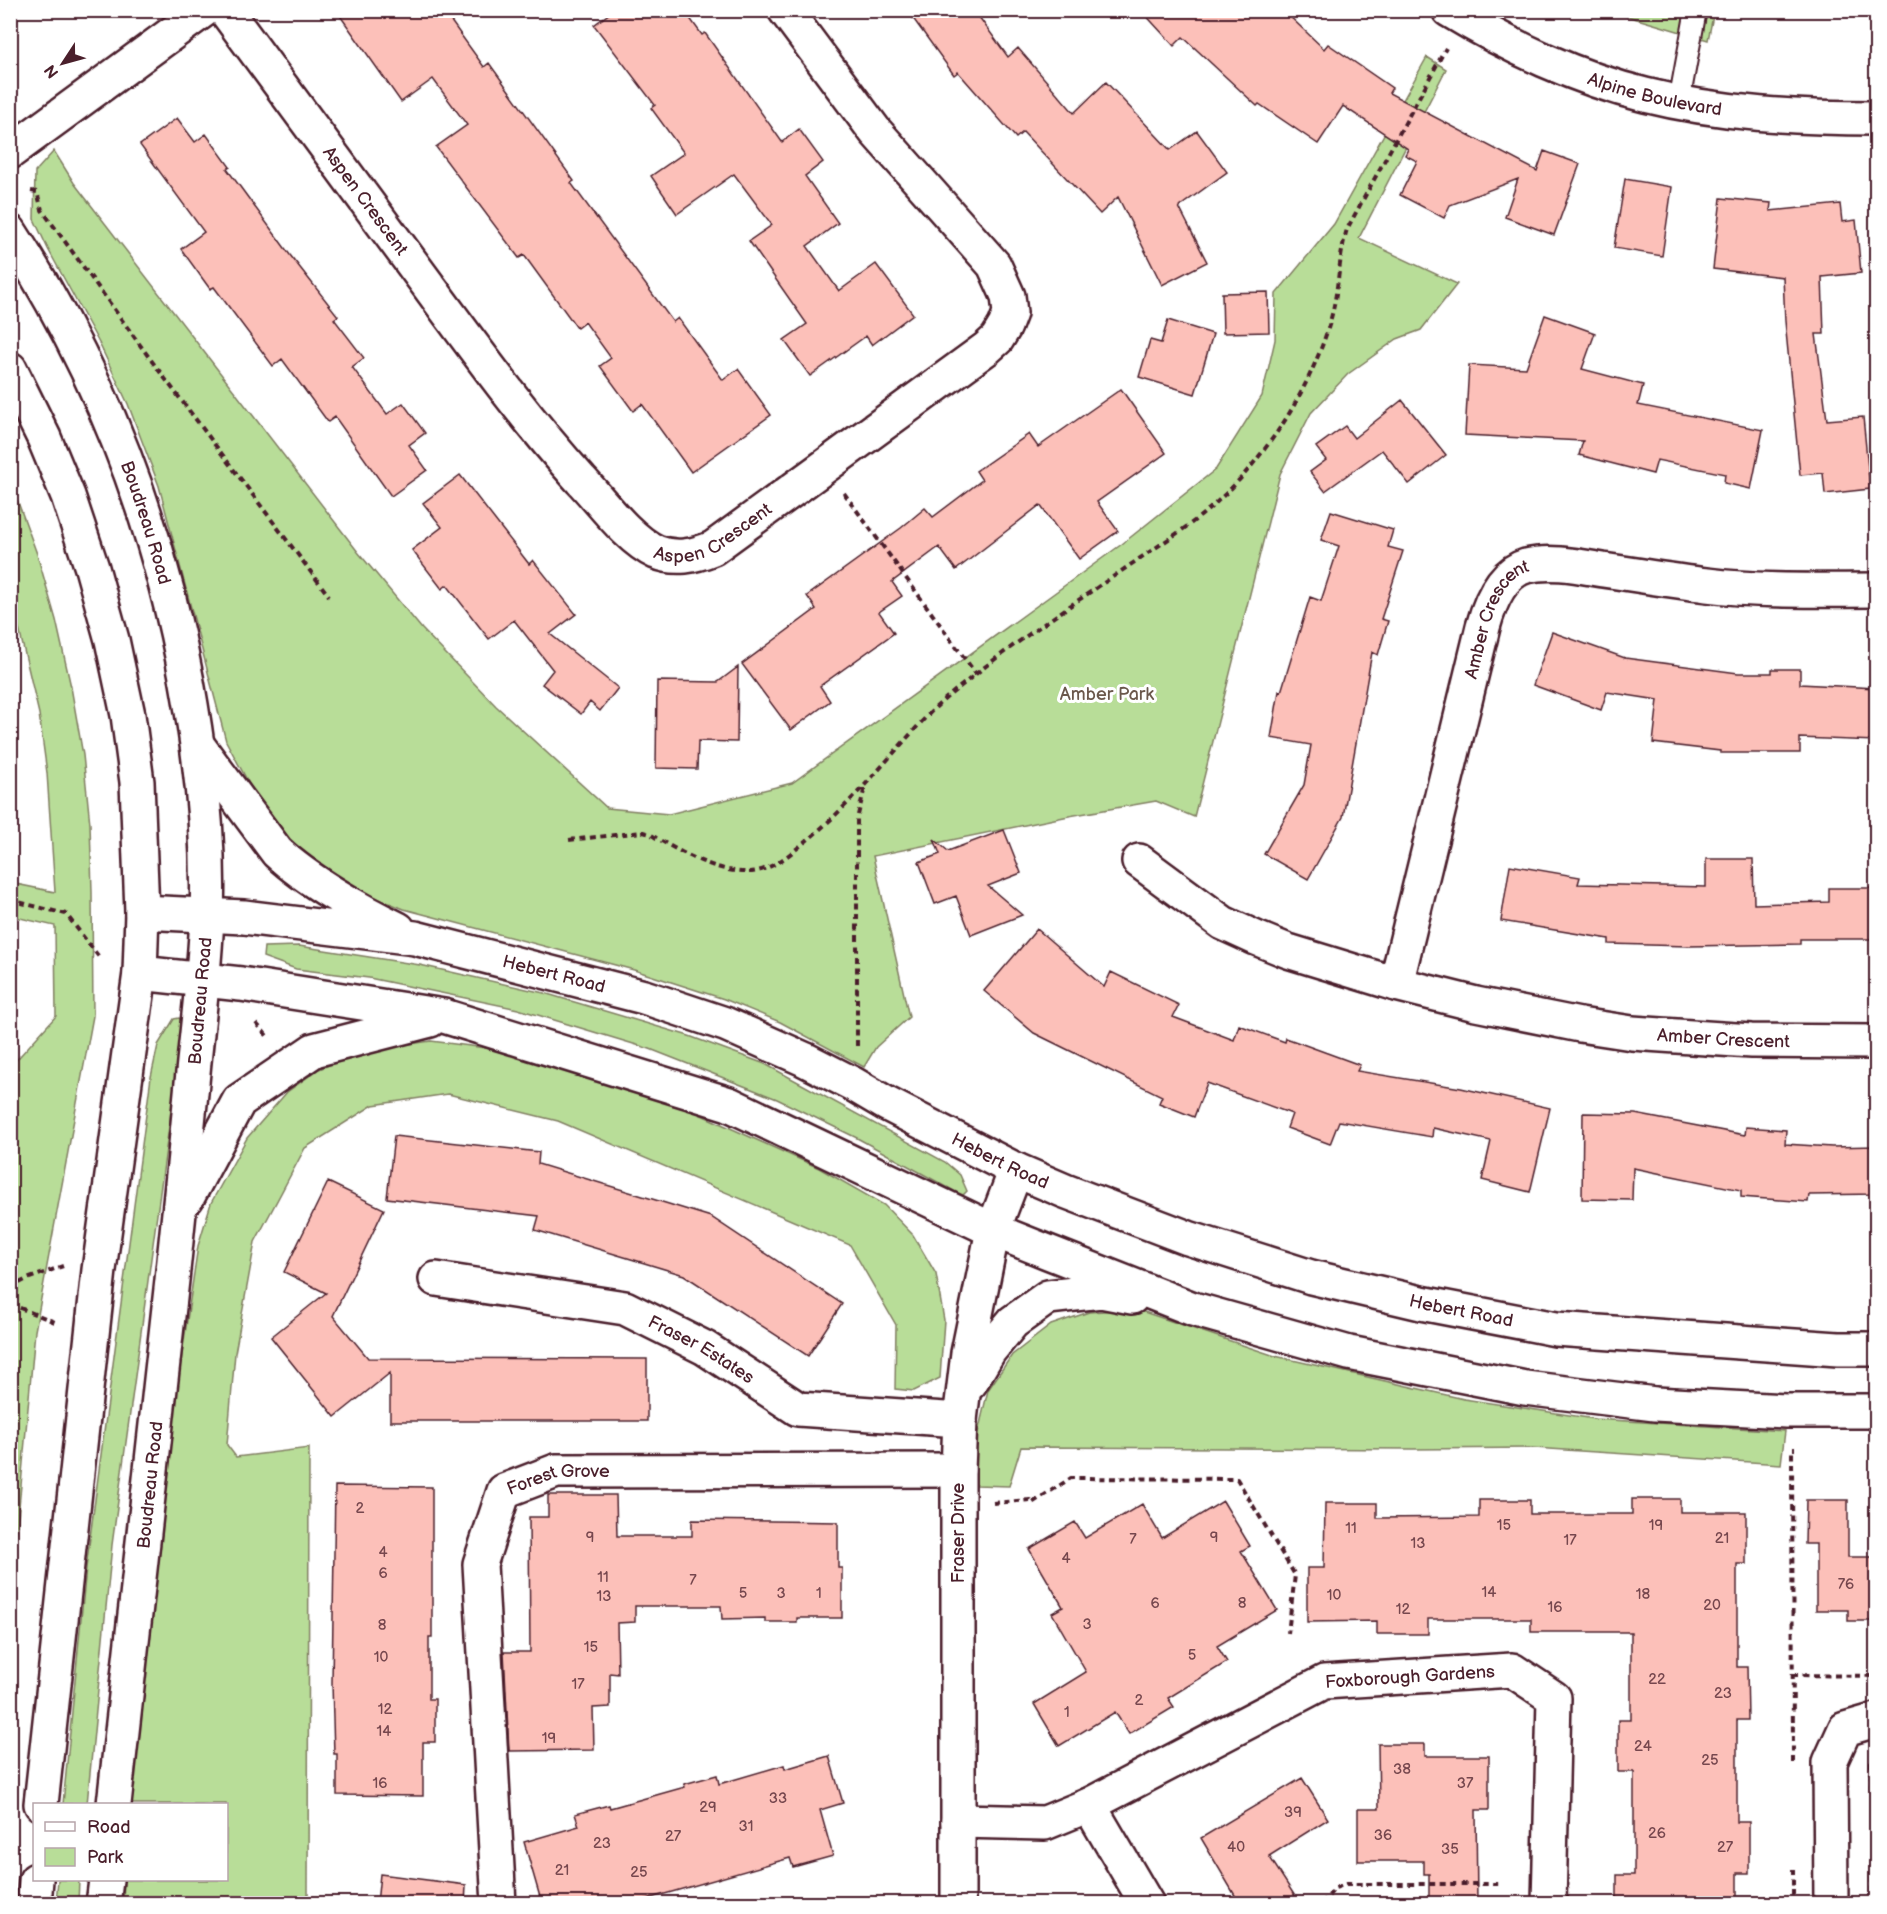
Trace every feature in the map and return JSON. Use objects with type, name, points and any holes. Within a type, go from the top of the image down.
[{"type":"main road","points":[[10,152],[204,10]]},
{"type":"main road","name":"Aspen Crescent","points":[[225,10],[522,411],[552,448],[624,527],[655,551],[671,556],[696,555],[713,548],[987,348],[997,339],[1010,313],[1008,296],[994,265],[875,131],[785,10]]},
{"type":"main road","name":"Alpine Boulevard","points":[[1449,10],[1509,43],[1557,65],[1644,95],[1772,115],[1876,118]]},
{"type":"main road","name":"Boudreau Road","points":[[10,232],[70,335],[101,400],[130,471],[157,548],[176,621],[199,747],[205,819],[207,915],[202,979],[180,1212],[114,1803]]},
{"type":"main road","points":[[10,369],[44,438],[68,496],[92,568],[112,640],[128,715],[137,782],[142,912],[140,973],[98,1282],[41,1803]]},
{"type":"main road","name":"Amber Crescent","points":[[1396,984],[1488,608],[1511,575],[1524,567],[1560,564],[1749,589],[1876,590]]},
{"type":"main road","points":[[199,747],[278,852],[291,865],[372,916],[415,938]]},
{"type":"main road","name":"Amber Crescent","points":[[1139,861],[1223,923],[1288,951],[1396,984],[1476,1004],[1632,1033],[1751,1041],[1876,1042]]},
{"type":"main road","name":"Hebert Road","points":[[142,912],[244,917],[415,938],[644,996],[725,1024],[823,1069],[1016,1170],[1065,1191],[1188,1238],[1311,1277],[1421,1303],[1556,1329],[1838,1349],[1876,1349]]},
{"type":"main road","points":[[140,973],[202,979],[444,1016],[729,1104],[993,1230],[1193,1309]]},
{"type":"main road","points":[[180,1212],[239,1101],[314,1050],[444,1016]]},
{"type":"main road","name":"Fraser Drive","points":[[958,1904],[958,1470],[962,1407],[968,1353],[993,1230],[1016,1170]]},
{"type":"main road","name":"Fraser Estates","points":[[436,1280],[625,1308],[705,1348],[798,1409],[962,1407]]},
{"type":"main road","points":[[962,1407],[989,1351],[1013,1322],[1048,1297],[1101,1291],[1193,1309],[1349,1353],[1525,1388],[1655,1404],[1786,1411],[1876,1412]]},
{"type":"main road","name":"Forest Grove","points":[[499,1904],[480,1564],[504,1491],[556,1471],[958,1470]]},
{"type":"main road","name":"Foxborough Gardens","points":[[1089,1805],[1324,1682],[1512,1670],[1554,1698],[1549,1904]]},
{"type":"main road","points":[[1831,1904],[1830,1761],[1845,1729],[1876,1720]]},
{"type":"main road","points":[[958,1821],[1044,1823],[1089,1805],[1147,1904]]},
{"type":"main road","points":[[34,1904],[36,1881]]},
{"type":"main road","points":[[103,1904],[106,1881]]},
{"type":"lane","points":[[1679,102],[1696,10]]},
{"type":"path","points":[[569,840],[643,832],[711,865],[737,872],[751,873],[773,865],[836,816],[865,787],[927,715],[976,674],[1014,644],[1206,512],[1224,496],[1275,434],[1308,377],[1326,331],[1337,290],[1340,256],[1347,230],[1449,43]]},
{"type":"path","points":[[31,191],[37,192],[39,203],[151,360],[329,596]]},
{"type":"path","points":[[825,466],[976,674]]},
{"type":"path","points":[[857,1046],[857,819],[865,787]]},
{"type":"path","points":[[10,900],[66,914],[99,957]]},
{"type":"path","points":[[249,1018],[275,1045]]},
{"type":"path","points":[[10,1288],[63,1266]]},
{"type":"path","points":[[10,1304],[55,1322]]},
{"type":"path","points":[[1792,1449],[1794,1659],[1792,1675],[1876,1676]]},
{"type":"path","points":[[993,1503],[1030,1500],[1032,1503],[1071,1478],[1237,1479],[1295,1575],[1288,1633]]},
{"type":"path","points":[[1872,1904],[1871,1762],[1876,1758]]},
{"type":"path","points":[[1322,1904],[1335,1888],[1346,1884],[1500,1884]]},
{"type":"green space","points":[[1610,11],[1714,11],[1708,40]]},
{"type":"green space","name":"Amber Park","points":[[1427,57],[1446,69],[1359,238],[1457,284],[1421,330],[1397,339],[1348,374],[1311,413],[1280,474],[1194,817],[1156,801],[1069,816],[873,856],[909,1017],[876,1047],[864,1067],[780,1022],[724,999],[634,970],[404,909],[357,890],[298,848],[276,825],[254,793],[226,741],[159,486],[128,404],[34,219],[35,172],[54,151],[74,183],[358,552],[422,629],[496,706],[607,808],[669,814],[792,783],[1122,544],[1216,469],[1262,396],[1275,340],[1276,294],[1334,224]]},
{"type":"green space","points":[[11,483],[37,554],[56,620],[83,755],[90,824],[93,1016],[35,1331],[11,1595],[11,1066],[56,1016],[55,926],[11,916],[11,883],[55,892],[47,773],[39,714],[11,595]]},
{"type":"green space","points":[[299,946],[420,965],[544,993],[689,1036],[765,1064],[945,1162],[960,1175],[967,1191],[963,1195],[956,1192],[857,1138],[777,1099],[650,1049],[518,1009],[369,978],[296,969],[263,957],[264,947]]},
{"type":"green space","points":[[179,1018],[182,1021],[182,1031],[112,1545],[87,1803],[63,1803],[86,1568],[151,1077],[158,1045],[174,1019]]},
{"type":"green space","points":[[431,1041],[486,1048],[581,1073],[686,1108],[819,1168],[884,1205],[913,1235],[936,1274],[944,1320],[940,1378],[914,1391],[895,1389],[896,1325],[850,1245],[558,1121],[448,1094],[373,1105],[305,1148],[255,1242],[235,1353],[227,1445],[236,1457],[309,1448],[308,1903],[123,1904],[124,1881],[228,1881],[228,1803],[129,1803],[169,1442],[198,1246],[211,1203],[247,1138],[287,1092],[319,1069],[367,1050]]},
{"type":"green space","points":[[1135,1309],[1275,1356],[1464,1399],[1595,1419],[1785,1431],[1781,1464],[1534,1448],[1021,1447],[1009,1486],[976,1485],[976,1441],[988,1390],[1012,1355],[1051,1325],[1089,1312]]},
{"type":"green space","points":[[58,1881],[79,1881],[78,1903],[56,1903]]},
{"type":"building","points":[[336,10],[443,10],[484,67],[489,63],[574,181],[571,183],[673,322],[678,318],[723,380],[738,369],[771,415],[691,472],[642,404],[633,411],[600,366],[611,358],[585,322],[577,328],[524,255],[519,258],[436,147],[467,125],[433,79],[401,102]]},
{"type":"building","points":[[614,10],[684,10],[702,35],[705,33],[782,142],[799,129],[823,162],[805,176],[838,223],[807,246],[839,291],[876,264],[913,314],[872,345],[866,336],[810,376],[784,340],[807,324],[749,241],[772,225],[734,174],[677,214],[651,176],[684,153],[651,108],[655,105],[594,25]]},
{"type":"building","points":[[907,10],[974,10],[1008,57],[1018,48],[1074,113],[1106,82],[1170,150],[1197,131],[1227,172],[1179,207],[1207,262],[1162,285],[1118,197],[1100,214],[1023,132],[1016,138],[958,72],[954,75]]},
{"type":"building","points":[[1141,10],[1283,10],[1324,49],[1328,44],[1392,88],[1389,93],[1537,171],[1544,151],[1580,164],[1554,235],[1505,217],[1518,179],[1450,205],[1444,218],[1400,195],[1417,161],[1405,155],[1408,149],[1343,106],[1318,144],[1259,104],[1257,106],[1183,37],[1174,46]]},
{"type":"building","points":[[177,118],[195,142],[206,134],[230,167],[227,169],[338,316],[334,319],[364,358],[352,367],[387,414],[403,403],[425,433],[409,445],[427,470],[391,496],[335,417],[328,422],[282,359],[273,366],[214,287],[210,289],[181,249],[204,232],[140,145]]},
{"type":"building","points":[[1625,179],[1672,187],[1662,256],[1614,248]]},
{"type":"building","points":[[1721,198],[1771,203],[1770,211],[1840,204],[1842,222],[1856,220],[1861,273],[1822,277],[1824,334],[1816,334],[1827,420],[1863,417],[1870,489],[1825,494],[1823,473],[1800,475],[1783,277],[1713,269]]},
{"type":"building","points":[[1268,292],[1269,332],[1223,333],[1222,293]]},
{"type":"building","points":[[1545,315],[1595,333],[1582,369],[1643,385],[1638,405],[1763,430],[1751,489],[1724,483],[1725,474],[1657,460],[1653,474],[1579,455],[1583,441],[1465,435],[1469,365],[1526,368]]},
{"type":"building","points":[[1168,320],[1213,334],[1195,394],[1139,377],[1150,340],[1161,343]]},
{"type":"building","points":[[1121,389],[1166,453],[1097,502],[1118,531],[1079,559],[1040,505],[956,570],[939,547],[892,582],[902,596],[879,612],[894,633],[820,686],[830,701],[791,730],[742,664],[816,609],[807,596],[925,508],[933,517],[982,480],[976,471],[1029,434],[1038,447]]},
{"type":"building","points":[[1402,400],[1446,455],[1409,484],[1382,450],[1325,491],[1310,472],[1326,460],[1316,447],[1345,426],[1354,438]]},
{"type":"building","points":[[460,475],[529,564],[533,560],[576,614],[550,634],[618,688],[600,711],[590,702],[581,714],[542,684],[553,670],[514,620],[489,639],[447,585],[442,589],[412,550],[442,527],[423,503]]},
{"type":"building","points":[[1331,511],[1393,530],[1388,547],[1403,551],[1381,619],[1388,621],[1378,655],[1372,652],[1343,817],[1308,879],[1264,854],[1304,785],[1311,745],[1271,738],[1279,691],[1281,692],[1310,597],[1321,601],[1339,546],[1321,540]]},
{"type":"building","points":[[1552,632],[1625,658],[1738,673],[1772,673],[1772,669],[1800,669],[1800,684],[1876,688],[1876,741],[1800,738],[1800,753],[1720,753],[1720,751],[1653,743],[1658,700],[1607,692],[1601,710],[1533,685]]},
{"type":"building","points":[[738,667],[737,742],[698,741],[697,769],[656,768],[657,681],[718,682]]},
{"type":"building","points":[[1004,830],[1021,873],[988,886],[1022,915],[971,935],[956,896],[935,904],[919,862],[940,854],[934,839],[948,851]]},
{"type":"building","points":[[1706,859],[1753,859],[1754,904],[1829,902],[1829,888],[1876,888],[1876,939],[1800,939],[1800,944],[1689,946],[1609,944],[1609,939],[1501,921],[1510,865],[1580,877],[1578,884],[1706,887]]},
{"type":"building","points":[[1037,929],[1104,987],[1111,972],[1179,1005],[1173,1017],[1234,1040],[1239,1025],[1285,1042],[1286,1038],[1360,1065],[1357,1071],[1461,1088],[1550,1108],[1530,1192],[1482,1180],[1491,1141],[1433,1128],[1432,1137],[1339,1121],[1330,1144],[1287,1128],[1292,1114],[1207,1083],[1194,1117],[1159,1103],[1162,1096],[1034,1033],[984,991]]},
{"type":"building","points":[[1583,1113],[1635,1114],[1745,1135],[1746,1127],[1786,1130],[1785,1144],[1832,1147],[1876,1146],[1876,1194],[1809,1195],[1808,1202],[1741,1197],[1741,1190],[1633,1168],[1632,1200],[1582,1199]]},
{"type":"building","points":[[394,1136],[539,1152],[538,1164],[711,1217],[842,1304],[808,1356],[684,1275],[535,1230],[539,1216],[387,1198]]},
{"type":"building","points":[[328,1182],[384,1209],[333,1316],[368,1358],[647,1359],[647,1421],[390,1421],[390,1373],[335,1417],[271,1337],[326,1293],[284,1272]]},
{"type":"building","points":[[335,1486],[432,1487],[432,1637],[429,1637],[429,1699],[435,1699],[435,1742],[423,1742],[423,1796],[337,1795],[337,1754],[334,1754],[332,1683]]},
{"type":"building","points":[[548,1495],[616,1495],[617,1536],[692,1536],[692,1520],[838,1522],[838,1568],[842,1568],[842,1618],[797,1618],[797,1622],[765,1622],[765,1618],[722,1619],[721,1606],[635,1606],[635,1622],[617,1623],[618,1674],[610,1673],[610,1707],[593,1708],[594,1750],[509,1751],[504,1652],[530,1652],[529,1517],[548,1517]]},
{"type":"building","points":[[1632,1499],[1680,1499],[1680,1512],[1746,1512],[1746,1564],[1737,1564],[1737,1667],[1747,1667],[1748,1720],[1737,1720],[1737,1822],[1749,1822],[1749,1873],[1737,1873],[1737,1904],[1617,1904],[1617,1875],[1634,1875],[1634,1772],[1618,1772],[1618,1720],[1631,1720],[1631,1632],[1531,1632],[1531,1619],[1428,1619],[1428,1634],[1377,1634],[1377,1621],[1307,1622],[1307,1568],[1324,1568],[1325,1503],[1377,1503],[1377,1518],[1479,1517],[1479,1500],[1530,1500],[1530,1514],[1632,1514]]},
{"type":"building","points":[[1806,1500],[1848,1500],[1848,1557],[1876,1557],[1876,1621],[1848,1621],[1848,1610],[1816,1610],[1816,1544],[1805,1544]]},
{"type":"building","points":[[1223,1501],[1250,1546],[1241,1551],[1277,1610],[1217,1646],[1227,1662],[1168,1698],[1174,1707],[1129,1734],[1115,1712],[1059,1746],[1034,1704],[1086,1672],[1052,1613],[1063,1607],[1029,1549],[1075,1522],[1085,1538],[1142,1504],[1162,1538]]},
{"type":"building","points":[[1378,1744],[1425,1744],[1425,1756],[1489,1756],[1489,1810],[1476,1810],[1477,1904],[1429,1904],[1429,1874],[1424,1874],[1424,1861],[1358,1861],[1358,1809],[1379,1809]]},
{"type":"building","points":[[829,1756],[843,1803],[820,1810],[833,1856],[793,1867],[790,1858],[630,1904],[542,1904],[524,1842],[579,1826],[575,1814],[609,1805],[610,1808],[685,1787],[684,1784],[717,1775],[719,1784],[784,1765],[785,1769]]},
{"type":"building","points":[[1302,1778],[1328,1819],[1269,1856],[1300,1904],[1240,1904],[1201,1838]]},
{"type":"building","points":[[380,1874],[466,1885],[465,1904],[377,1904]]}]
